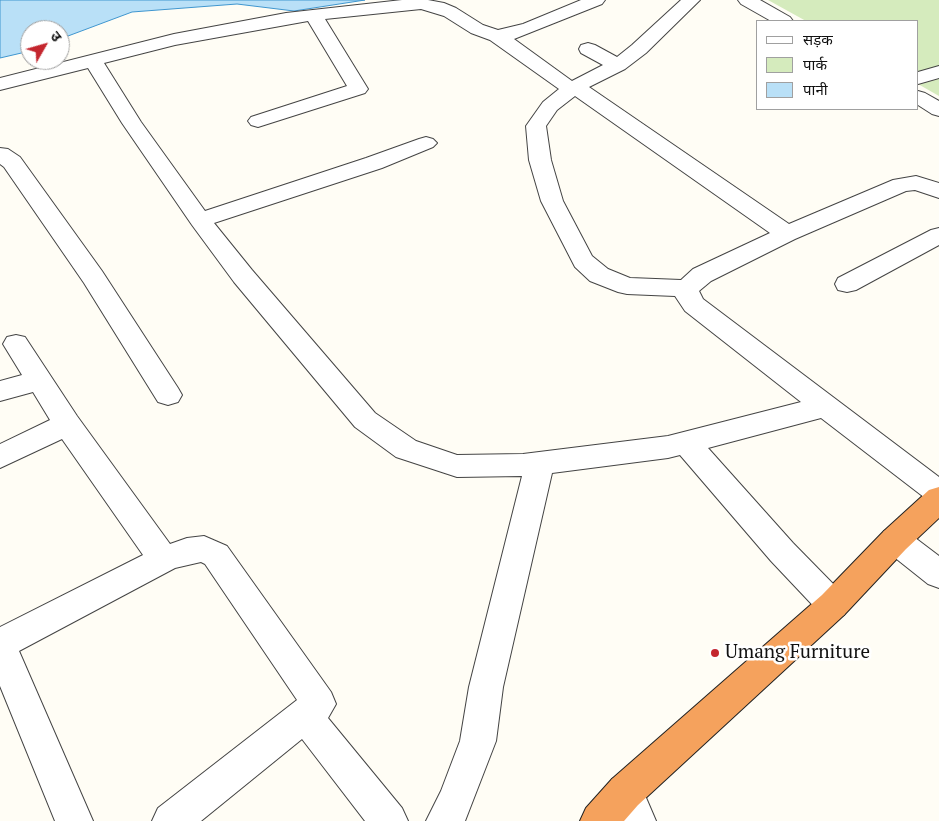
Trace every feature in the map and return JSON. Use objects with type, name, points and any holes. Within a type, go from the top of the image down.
[{"type":"highway","points":[[599,821],[631,806],[895,540],[939,500]]},
{"type":"street","points":[[497,36],[509,35],[529,28],[596,0]]},
{"type":"street","points":[[691,0],[639,49],[618,65],[571,89],[550,106],[536,126],[540,160],[552,202],[584,261],[599,275],[627,286],[686,288],[702,275],[787,234],[902,185],[916,183],[939,191]]},
{"type":"street","points":[[747,0],[782,20]]},
{"type":"street","points":[[0,84],[174,40],[241,26],[314,15],[421,4],[438,7],[450,12],[477,29],[497,36],[571,89],[581,91],[787,234]]},
{"type":"street","points":[[258,121],[358,89],[314,15]]},
{"type":"street","points":[[588,49],[618,65]]},
{"type":"street","points":[[93,62],[132,123],[200,220],[243,276],[365,420],[406,449],[456,466],[523,465],[668,447],[826,406]]},
{"type":"street","points":[[919,78],[939,72]]},
{"type":"street","points":[[919,98],[939,110]]},
{"type":"street","points":[[200,220],[346,172],[426,143]]},
{"type":"street","points":[[0,154],[12,162],[18,170],[93,278],[168,395]]},
{"type":"street","points":[[847,284],[939,235]]},
{"type":"street","points":[[686,288],[687,296],[694,305],[939,493]]},
{"type":"street","points":[[16,344],[67,424],[164,560]]},
{"type":"street","points":[[0,391],[40,380]]},
{"type":"street","points":[[0,457],[67,424]]},
{"type":"street","points":[[686,442],[782,552],[832,605]]},
{"type":"street","points":[[444,821],[456,802],[478,741],[486,687],[540,463]]},
{"type":"street","points":[[895,540],[939,574]]},
{"type":"street","points":[[74,821],[0,644],[164,560],[187,551],[204,549],[216,555],[320,704],[171,821]]},
{"type":"street","points":[[305,716],[390,821]]},
{"type":"green space","points":[[768,0],[939,0],[939,96],[919,85],[919,20],[804,20]]},
{"type":"water","points":[[0,0],[365,0],[294,11],[237,4],[132,12],[70,35],[70,20],[20,20],[20,53],[0,58]]},
{"type":"place","name":"Umang Furniture","points":[[715,653]]}]
